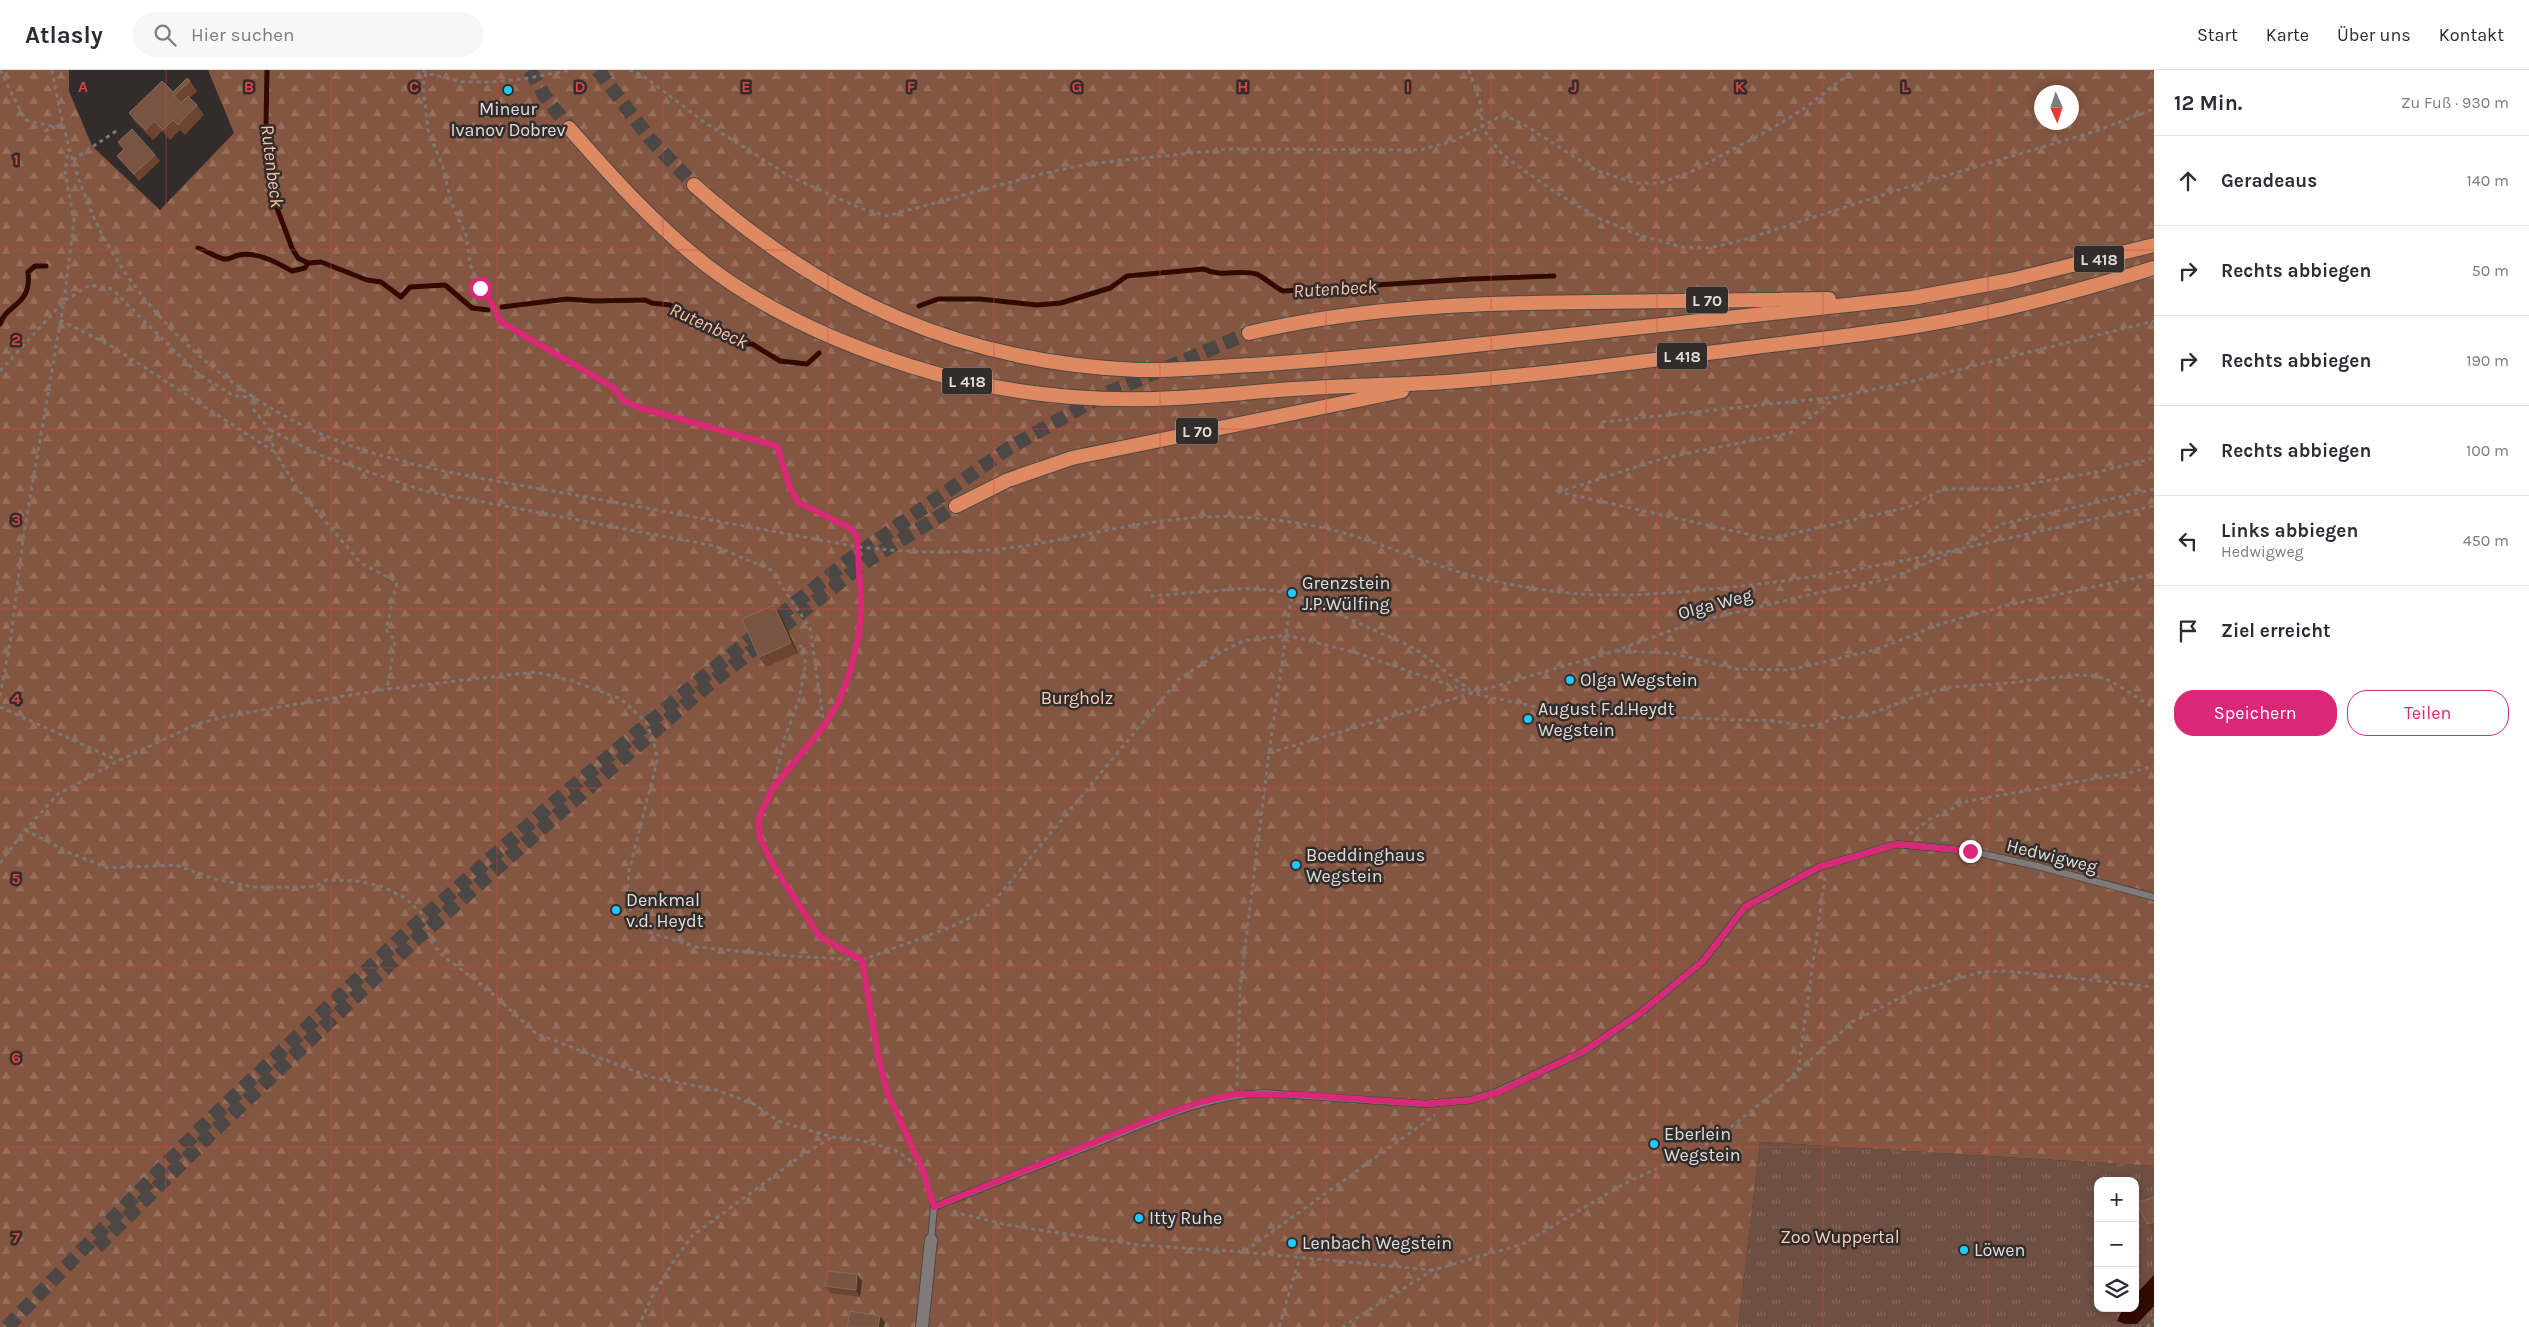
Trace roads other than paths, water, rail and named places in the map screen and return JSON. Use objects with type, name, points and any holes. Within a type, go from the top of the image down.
[{"type":"highway","name":"L 418","points":[[569,128],[620,186],[668,233],[707,266],[744,292],[827,335],[930,372],[1020,392],[1105,399],[1177,398],[1311,388],[1446,382],[1671,358],[1917,326],[2072,293],[2154,268]]},
{"type":"highway","name":"L 418","points":[[694,185],[732,219],[803,270],[880,311],[924,329],[988,349],[1079,365],[1175,370],[1310,361],[1912,298],[2019,279],[2154,245]]},
{"type":"highway","name":"L 70","points":[[1249,333],[1298,322],[1361,312],[1502,303],[1912,298]]},
{"type":"highway","name":"L 70","points":[[956,506],[1008,480],[1072,458],[1446,382]]},
{"type":"street","points":[[922,1327],[931,1240]]},
{"type":"lane","name":"Hedwigweg","points":[[931,1240],[934,1207],[1157,1117],[1201,1102],[1236,1094],[1306,1095],[1398,1104],[1471,1100],[1499,1092],[1582,1052],[1639,1014],[1703,961],[1745,907],[1827,865],[1898,844],[1970,851],[2037,866],[2154,897]]},
{"type":"waterway","name":"Rutenbeck","points":[[267,70],[266,125],[274,164],[272,195],[292,248],[298,258],[308,263],[321,262],[367,280],[381,282],[401,297],[410,287],[445,285],[472,308],[488,310]]},
{"type":"waterway","points":[[198,248],[224,259],[246,254],[260,256],[292,271],[305,268],[308,263]]},
{"type":"waterway","points":[[0,324],[3,317],[23,298],[28,283],[28,272],[35,266],[46,266]]},
{"type":"waterway","name":"Rutenbeck","points":[[919,306],[938,299],[980,299],[1037,305],[1061,303],[1110,288],[1127,276],[1204,269],[1217,273],[1243,272],[1256,274],[1283,291],[1470,279],[1554,276]]},
{"type":"waterway","name":"Rutenbeck","points":[[502,307],[567,299],[594,301],[645,300],[652,303],[670,305],[716,332],[725,333],[743,344],[752,344],[780,361],[807,364],[819,353]]},
{"type":"tunnel","points":[[530,70],[544,95],[569,128]]},
{"type":"tunnel","points":[[598,70],[650,139],[694,185]]},
{"type":"tunnel","points":[[7,1327],[202,1127],[406,933],[558,799],[702,678],[849,560],[1009,448],[1105,394],[1249,333]]},
{"type":"tunnel","points":[[97,1247],[208,1137],[412,943],[564,809],[708,685],[867,561],[956,506]]},
{"type":"place","name":"Mineur Ivanov Dobrev","points":[[508,90]]},
{"type":"place","name":"Grenzstein J.P.Wülfing","points":[[1292,593]]},
{"type":"place","name":"Olga Wegstein","points":[[1570,680]]},
{"type":"place","name":"August F.d.Heydt Wegstein","points":[[1528,719]]},
{"type":"place","name":"Boeddinghaus Wegstein","points":[[1296,865]]},
{"type":"place","name":"Denkmal v.d. Heydt","points":[[616,910]]},
{"type":"place","name":"Eberlein Wegstein","points":[[1654,1144]]},
{"type":"place","name":"Itty Ruhe","points":[[1139,1218]]},
{"type":"place","name":"Lenbach Wegstein","points":[[1292,1243]]},
{"type":"place","name":"Löwen","points":[[1964,1250]]},
{"type":"park label","name":"Burgholz","points":[[1077,698]]},
{"type":"park label","name":"Zoo Wuppertal","points":[[1840,1237]]}]
